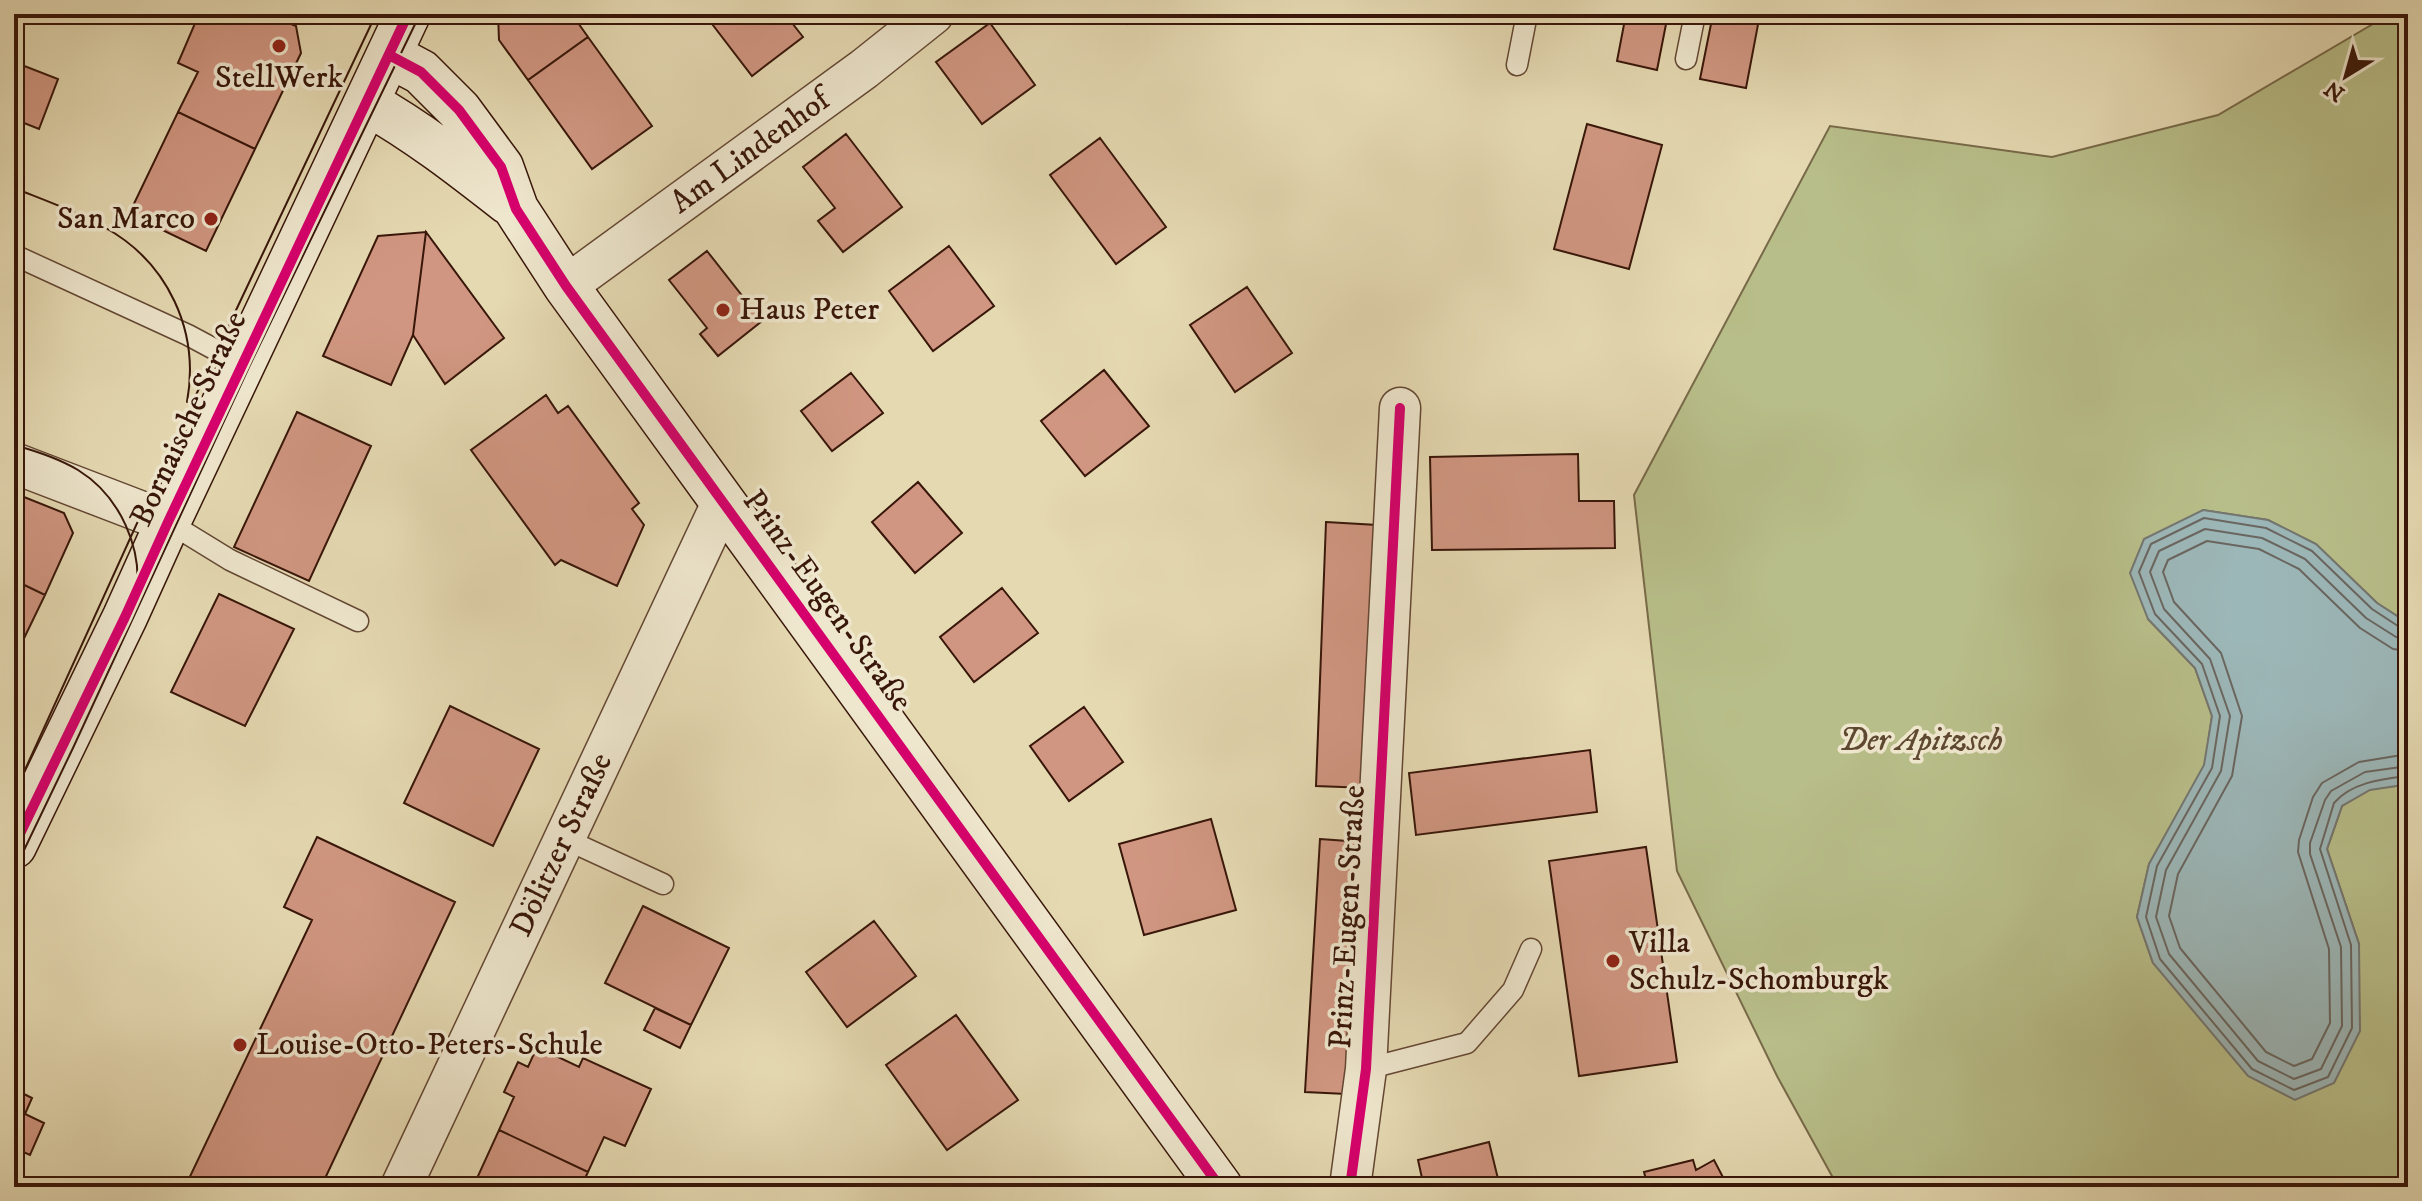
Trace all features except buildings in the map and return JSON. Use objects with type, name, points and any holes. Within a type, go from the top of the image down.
[{"type":"street","name":"Bornaische Straße","points":[[14,846],[408,14]]},
{"type":"street","name":"Am Lindenhof","points":[[566,286],[864,69],[933,14]]},
{"type":"street","name":"Prinz-Eugen-Straße","points":[[389,55],[421,72],[459,110],[501,167],[516,209],[566,286],[1220,1187]]},
{"type":"street","name":"Prinz-Eugen-Straße","points":[[367,103],[450,157],[516,209]]},
{"type":"street","name":"Prinz-Eugen-Straße","points":[[1350,1187],[1366,1069],[1400,408]]},
{"type":"street","points":[[14,463],[168,522]]},
{"type":"street","name":"Dölitzer Straße","points":[[401,1187],[723,501]]},
{"type":"lane","points":[[1517,65],[1527,14]]},
{"type":"lane","points":[[1686,59],[1695,14]]},
{"type":"lane","points":[[14,255],[244,365]]},
{"type":"lane","points":[[168,522],[230,560],[358,621]]},
{"type":"lane","points":[[563,838],[663,884]]},
{"type":"lane","points":[[1366,1069],[1467,1043],[1513,990],[1531,949]]},
{"type":"green space","name":"Der Apitzsch","points":[[2390,14],[2408,14],[2408,623],[2377,603],[2316,544],[2268,520],[2203,510],[2148,619],[2195,668],[2212,716],[2205,765],[2149,864],[2137,917],[2153,963],[2359,944],[2327,849],[2342,806],[2370,789],[2408,782],[2408,1187],[1838,1187],[1777,1076],[1677,871],[1634,495],[1830,126],[2052,157],[2218,115]]},
{"type":"water","points":[[2203,510],[2268,520],[2316,544],[2377,603],[2408,623],[2408,782],[2370,790],[2342,806],[2327,849],[2359,944],[2360,1031],[2334,1083],[2295,1100],[2248,1076],[2153,963],[2137,917],[2149,864],[2204,765],[2212,716],[2195,668],[2148,619],[2130,573],[2144,539]]},
{"type":"tram line","points":[[14,794],[178,433],[376,14]]},
{"type":"tram line","points":[[14,871],[249,367],[420,14]]},
{"type":"tram line","points":[[14,188],[93,221],[146,259],[162,279],[183,325],[189,350],[187,402]]},
{"type":"tram line","points":[[14,445],[47,455],[78,470],[106,494],[126,525],[132,543],[138,579],[136,598]]},
{"type":"cycle path","points":[[14,846],[408,14]]},
{"type":"cycle path","points":[[389,55],[421,72],[459,110],[501,167],[516,209],[566,286],[1220,1187]]},
{"type":"cycle path","points":[[1350,1187],[1366,1069],[1400,408]]},
{"type":"place","name":"StellWerk","points":[[279,46]]},
{"type":"place","name":"San Marco","points":[[211,219]]},
{"type":"place","name":"Haus Peter","points":[[723,310]]},
{"type":"place","name":"Villa Schulz-Schomburgk","points":[[1613,961]]},
{"type":"place","name":"Louise-Otto-Peters-Schule","points":[[240,1045]]}]
